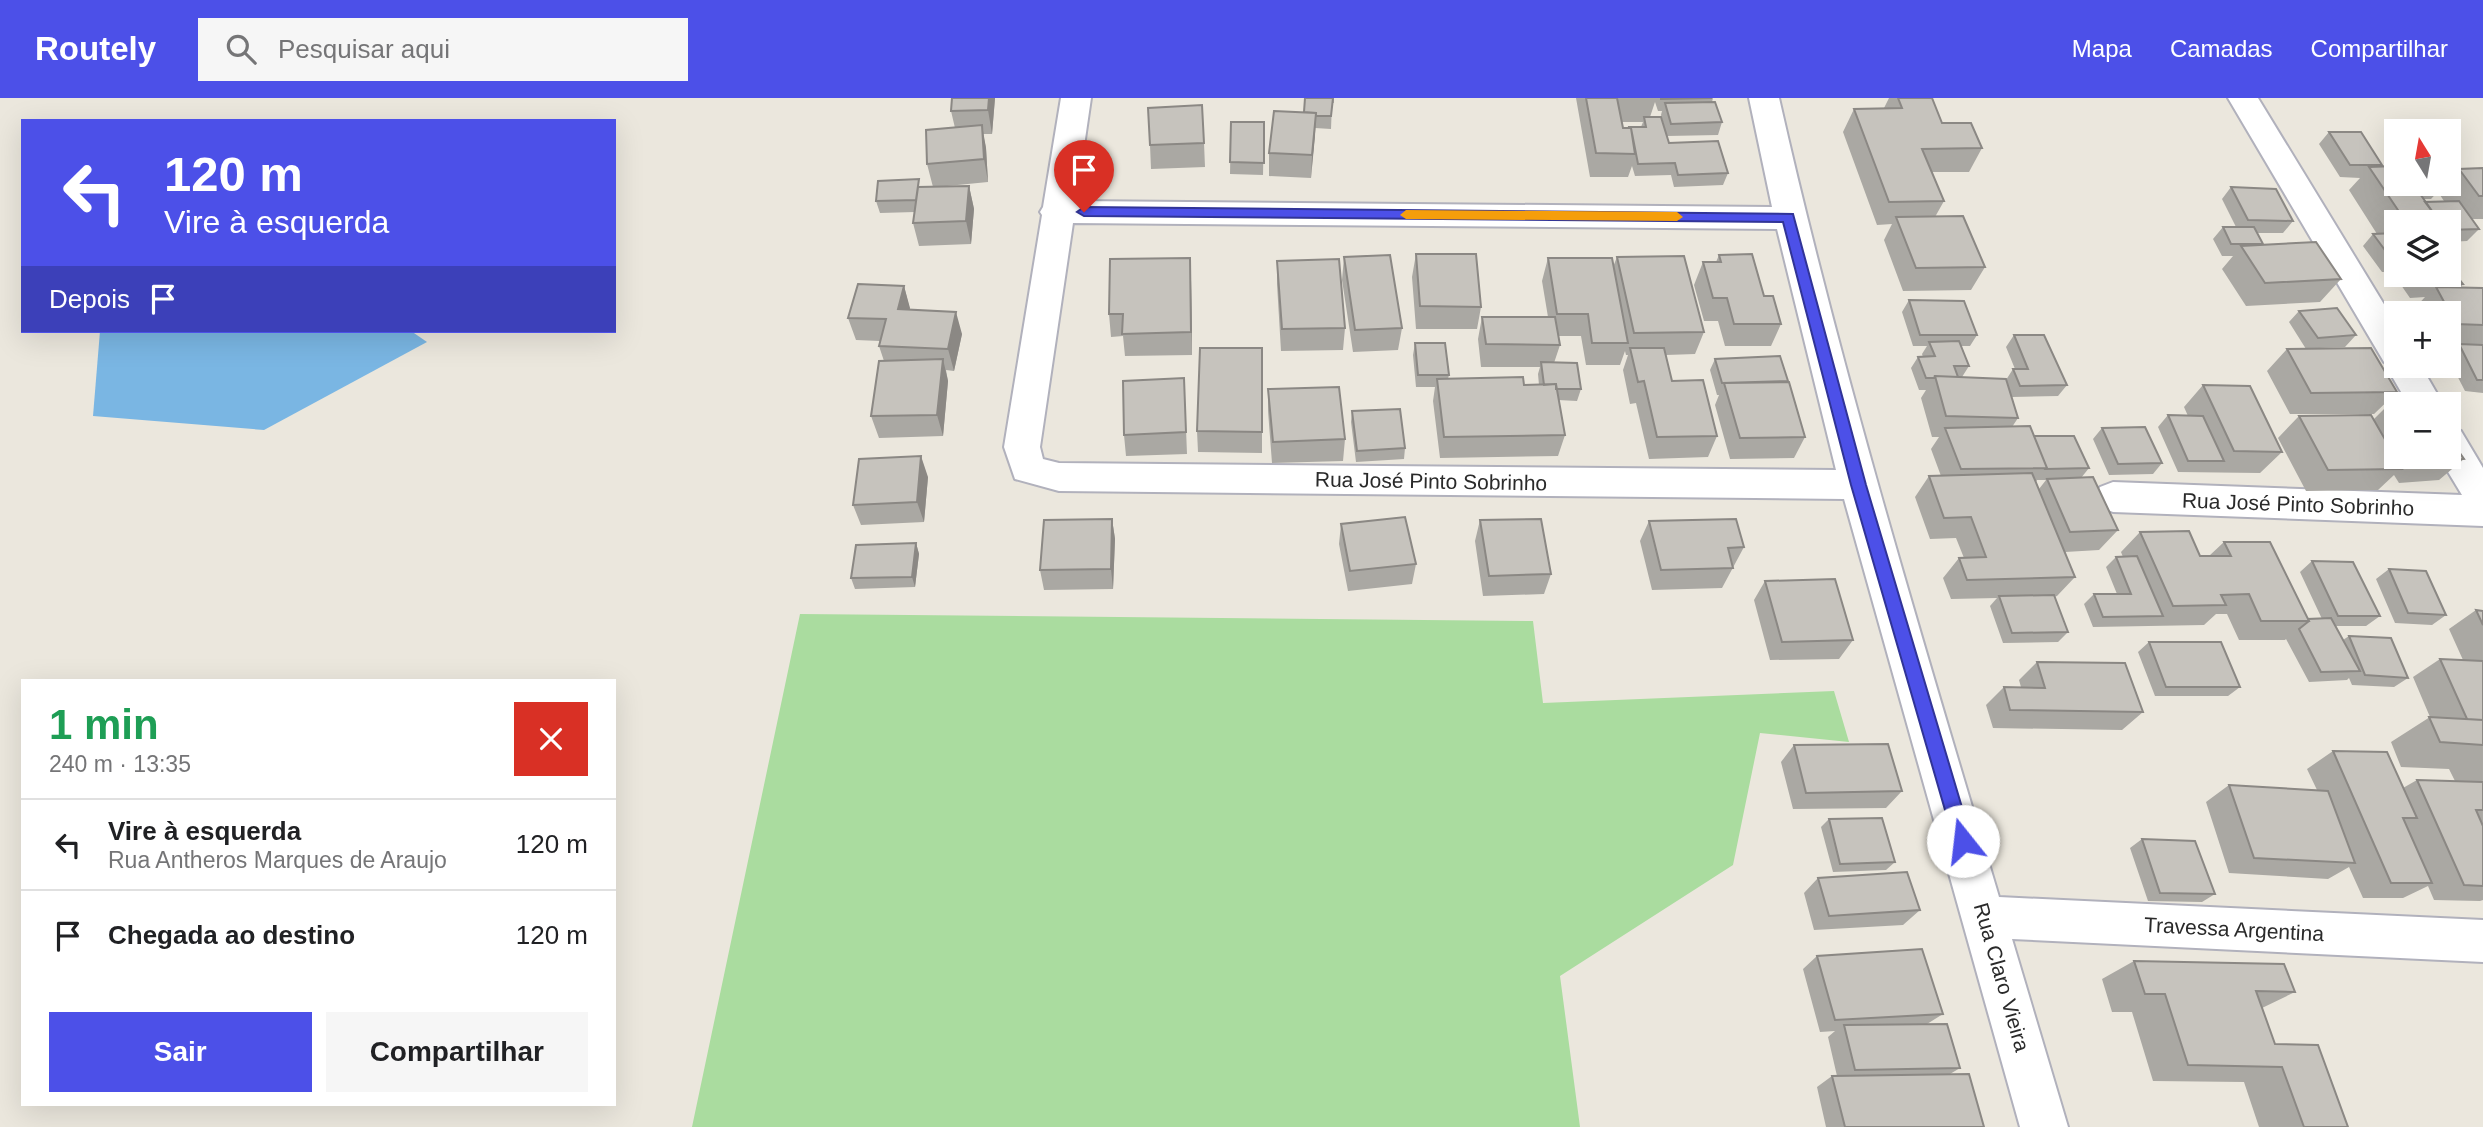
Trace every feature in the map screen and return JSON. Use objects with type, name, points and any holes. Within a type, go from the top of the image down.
[{"type":"street","points":[[1076,98],[1056,212],[1788,218]]},
{"type":"street","name":"Rua Claro Vieira","points":[[1765,98],[1788,218],[1858,485],[1986,917],[2044,1127]]},
{"type":"street","points":[[2243,98],[2384,333]]},
{"type":"street","name":"Rua José Pinto Sobrinho","points":[[1056,212],[1022,447],[1028,469],[1059,477],[1858,485]]},
{"type":"street","points":[[2461,463],[2483,499]]},
{"type":"street","name":"Rua José Pinto Sobrinho","points":[[2113,497],[2483,510]]},
{"type":"street","name":"Travessa Argentina","points":[[1986,917],[2483,941]]},
{"type":"green space","points":[[800,614],[1533,621],[1543,703],[1834,691],[1849,742],[1760,733],[1733,865],[1560,976],[1580,1127],[692,1127]]},
{"type":"water","points":[[100,333],[414,333],[427,342],[264,430],[93,416]]},
{"type":"building","points":[[952,98],[989,98],[988,110],[951,111]]},
{"type":"building","points":[[1305,98],[1333,98],[1331,116],[1316,116],[1316,113],[1304,112]]},
{"type":"building","points":[[1586,98],[1617,98],[1623,128],[1631,128],[1635,154],[1596,153]]},
{"type":"building","points":[[1898,98],[1932,98],[1942,123],[1971,123],[1982,148],[1922,149],[1944,201],[1889,202],[1854,109],[1902,108]]},
{"type":"building","points":[[1715,102],[1722,122],[1671,124],[1665,103]]},
{"type":"building","points":[[1202,105],[1204,143],[1150,145],[1148,108]]},
{"type":"building","points":[[1274,111],[1316,113],[1312,155],[1269,153]]},
{"type":"building","points":[[1644,117],[1661,117],[1669,143],[1718,141],[1728,173],[1678,175],[1675,163],[1638,164],[1631,128],[1628,127],[1646,127]]},
{"type":"building","points":[[1231,122],[1264,122],[1264,163],[1230,162]]},
{"type":"building","points":[[982,125],[984,159],[927,164],[926,130]]},
{"type":"building","points":[[2329,132],[2361,132],[2382,165],[2350,165]]},
{"type":"building","points":[[2384,166],[2384,189],[2369,167]]},
{"type":"building","points":[[2483,168],[2483,196],[2479,196],[2461,169]]},
{"type":"building","points":[[919,179],[916,200],[876,201],[878,181]]},
{"type":"building","points":[[969,186],[966,221],[913,223],[918,187]]},
{"type":"building","points":[[2231,187],[2276,189],[2293,221],[2248,220]]},
{"type":"building","points":[[2389,196],[2421,196],[2431,210],[2398,210]]},
{"type":"building","points":[[2459,201],[2479,229],[2461,230],[2461,210],[2431,210],[2425,202]]},
{"type":"building","points":[[1963,216],[1985,267],[1916,268],[1896,217]]},
{"type":"building","points":[[2223,227],[2254,227],[2263,244],[2231,244]]},
{"type":"building","points":[[2373,234],[2384,234],[2384,249]]},
{"type":"building","points":[[2316,242],[2341,279],[2265,283],[2241,246]]},
{"type":"building","points":[[1416,254],[1476,254],[1481,307],[1420,306]]},
{"type":"building","points":[[1752,254],[1764,296],[1773,296],[1781,324],[1734,324],[1727,298],[1713,298],[1703,262],[1721,262],[1719,255]]},
{"type":"building","points":[[1390,255],[1402,328],[1355,330],[1344,257]]},
{"type":"building","points":[[1684,256],[1704,332],[1634,333],[1617,257]]},
{"type":"building","points":[[1190,258],[1191,332],[1122,334],[1123,314],[1109,314],[1110,259]]},
{"type":"building","points":[[1548,258],[1612,258],[1628,343],[1592,343],[1588,314],[1557,314]]},
{"type":"building","points":[[1339,259],[1345,328],[1282,329],[1277,261]]},
{"type":"building","points":[[858,284],[904,286],[898,309],[956,312],[948,349],[879,346],[886,319],[848,318]]},
{"type":"building","points":[[2436,287],[2483,288],[2483,325],[2461,324],[2461,301],[2444,301]]},
{"type":"building","points":[[1909,300],[1964,301],[1977,335],[1920,335]]},
{"type":"building","points":[[2337,308],[2356,335],[2318,338],[2299,311]]},
{"type":"building","points":[[1482,317],[1555,317],[1560,345],[1486,344]]},
{"type":"building","points":[[2014,335],[2044,335],[2067,385],[2020,386],[2013,369],[2028,369]]},
{"type":"building","points":[[1959,341],[1969,366],[1954,366],[1958,377],[1926,378],[1918,357],[1935,356],[1929,342]]},
{"type":"building","points":[[1415,343],[1445,343],[1449,375],[1418,375]]},
{"type":"building","points":[[2461,344],[2483,345],[2483,380],[2477,380]]},
{"type":"building","points":[[1200,348],[1262,348],[1262,432],[1197,431]]},
{"type":"building","points":[[1630,348],[1664,348],[1672,381],[1703,380],[1717,436],[1657,437],[1644,381],[1638,382]]},
{"type":"building","points":[[2371,348],[2384,370],[2384,378],[2389,378],[2397,392],[2311,393],[2287,349]]},
{"type":"building","points":[[1780,356],[1788,381],[1722,383],[1715,359]]},
{"type":"building","points":[[943,359],[937,415],[871,416],[879,361]]},
{"type":"building","points":[[1541,362],[1577,363],[1581,389],[1556,389],[1556,384],[1544,385]]},
{"type":"building","points":[[1935,376],[2006,379],[2018,418],[1946,416]]},
{"type":"building","points":[[1523,377],[1524,385],[1556,384],[1565,435],[1444,437],[1437,379]]},
{"type":"building","points":[[1184,378],[1186,432],[1124,435],[1123,381]]},
{"type":"building","points":[[1789,382],[1805,437],[1740,438],[1724,383]]},
{"type":"building","points":[[2203,385],[2250,386],[2282,452],[2234,451]]},
{"type":"building","points":[[1339,387],[1345,439],[1273,442],[1268,389]]},
{"type":"building","points":[[1400,409],[1405,448],[1357,451],[1352,411]]},
{"type":"building","points":[[2168,415],[2203,416],[2224,461],[2188,461]]},
{"type":"building","points":[[2371,415],[2384,438],[2384,469],[2402,469],[2328,470],[2299,416]]},
{"type":"building","points":[[2030,426],[2047,468],[1961,469],[1945,428]]},
{"type":"building","points":[[2145,427],[2162,463],[2118,464],[2102,428]]},
{"type":"building","points":[[2034,436],[2074,436],[2089,468],[2046,469]]},
{"type":"building","points":[[921,456],[917,502],[853,505],[859,459]]},
{"type":"building","points":[[2032,473],[2075,577],[1967,580],[1959,558],[1986,557],[1971,517],[1944,518],[1929,476]]},
{"type":"building","points":[[2093,477],[2118,530],[2070,532],[2047,479]]},
{"type":"building","points":[[1405,517],[1416,564],[1350,571],[1341,524]]},
{"type":"building","points":[[1112,519],[1111,569],[1040,570],[1044,520]]},
{"type":"building","points":[[1541,519],[1551,574],[1489,576],[1480,520]]},
{"type":"building","points":[[1736,519],[1744,547],[1728,548],[1733,568],[1661,570],[1649,521]]},
{"type":"building","points":[[2189,531],[2200,556],[2231,556],[2224,542],[2270,542],[2309,621],[2261,621],[2249,594],[2221,595],[2226,605],[2173,606],[2140,532]]},
{"type":"building","points":[[916,543],[912,577],[851,578],[856,545]]},
{"type":"building","points":[[2137,556],[2163,616],[2103,617],[2094,594],[2131,594],[2116,557]]},
{"type":"building","points":[[2312,561],[2353,562],[2380,616],[2338,616]]},
{"type":"building","points":[[2389,569],[2426,571],[2446,615],[2408,613]]},
{"type":"building","points":[[1835,579],[1853,640],[1782,642],[1765,581]]},
{"type":"building","points":[[2054,595],[2068,632],[2012,633],[1999,596]]},
{"type":"building","points":[[2476,610],[2483,611],[2483,625]]},
{"type":"building","points":[[2331,618],[2360,671],[2321,672],[2299,629],[2308,619]]},
{"type":"building","points":[[2349,636],[2391,638],[2408,678],[2365,675]]},
{"type":"building","points":[[2149,642],[2221,642],[2240,687],[2166,687]]},
{"type":"building","points":[[2440,659],[2483,661],[2483,720],[2467,719]]},
{"type":"building","points":[[2037,662],[2125,663],[2143,712],[2010,710],[2004,687],[2045,688]]},
{"type":"building","points":[[2429,717],[2483,720],[2483,745],[2440,742]]},
{"type":"building","points":[[1888,744],[1902,791],[1806,793],[1794,745]]},
{"type":"building","points":[[2333,751],[2387,752],[2417,818],[2403,818],[2432,883],[2391,883]]},
{"type":"building","points":[[2417,780],[2483,782],[2483,810],[2476,810],[2483,826],[2483,886],[2464,885]]},
{"type":"building","points":[[2229,785],[2328,791],[2355,863],[2254,858]]},
{"type":"building","points":[[1882,818],[1895,862],[1840,864],[1829,819]]},
{"type":"building","points":[[2142,839],[2195,841],[2215,894],[2160,893]]},
{"type":"building","points":[[1907,872],[1920,910],[1829,916],[1818,878]]},
{"type":"building","points":[[1922,949],[1943,1014],[1835,1020],[1817,956]]},
{"type":"building","points":[[2134,961],[2284,964],[2295,992],[2256,991],[2275,1044],[2318,1045],[2348,1127],[2304,1127],[2282,1067],[2188,1065],[2165,994],[2145,994]]},
{"type":"building","points":[[1947,1024],[1960,1068],[1855,1070],[1844,1025]]},
{"type":"building","points":[[1969,1074],[1984,1127],[1845,1127],[1832,1076]]},
{"type":"slow traffic","points":[[1406,215],[1677,217]]},
{"type":"route","points":[[1084,212],[1788,218],[1858,485],[1963,841]]}]
